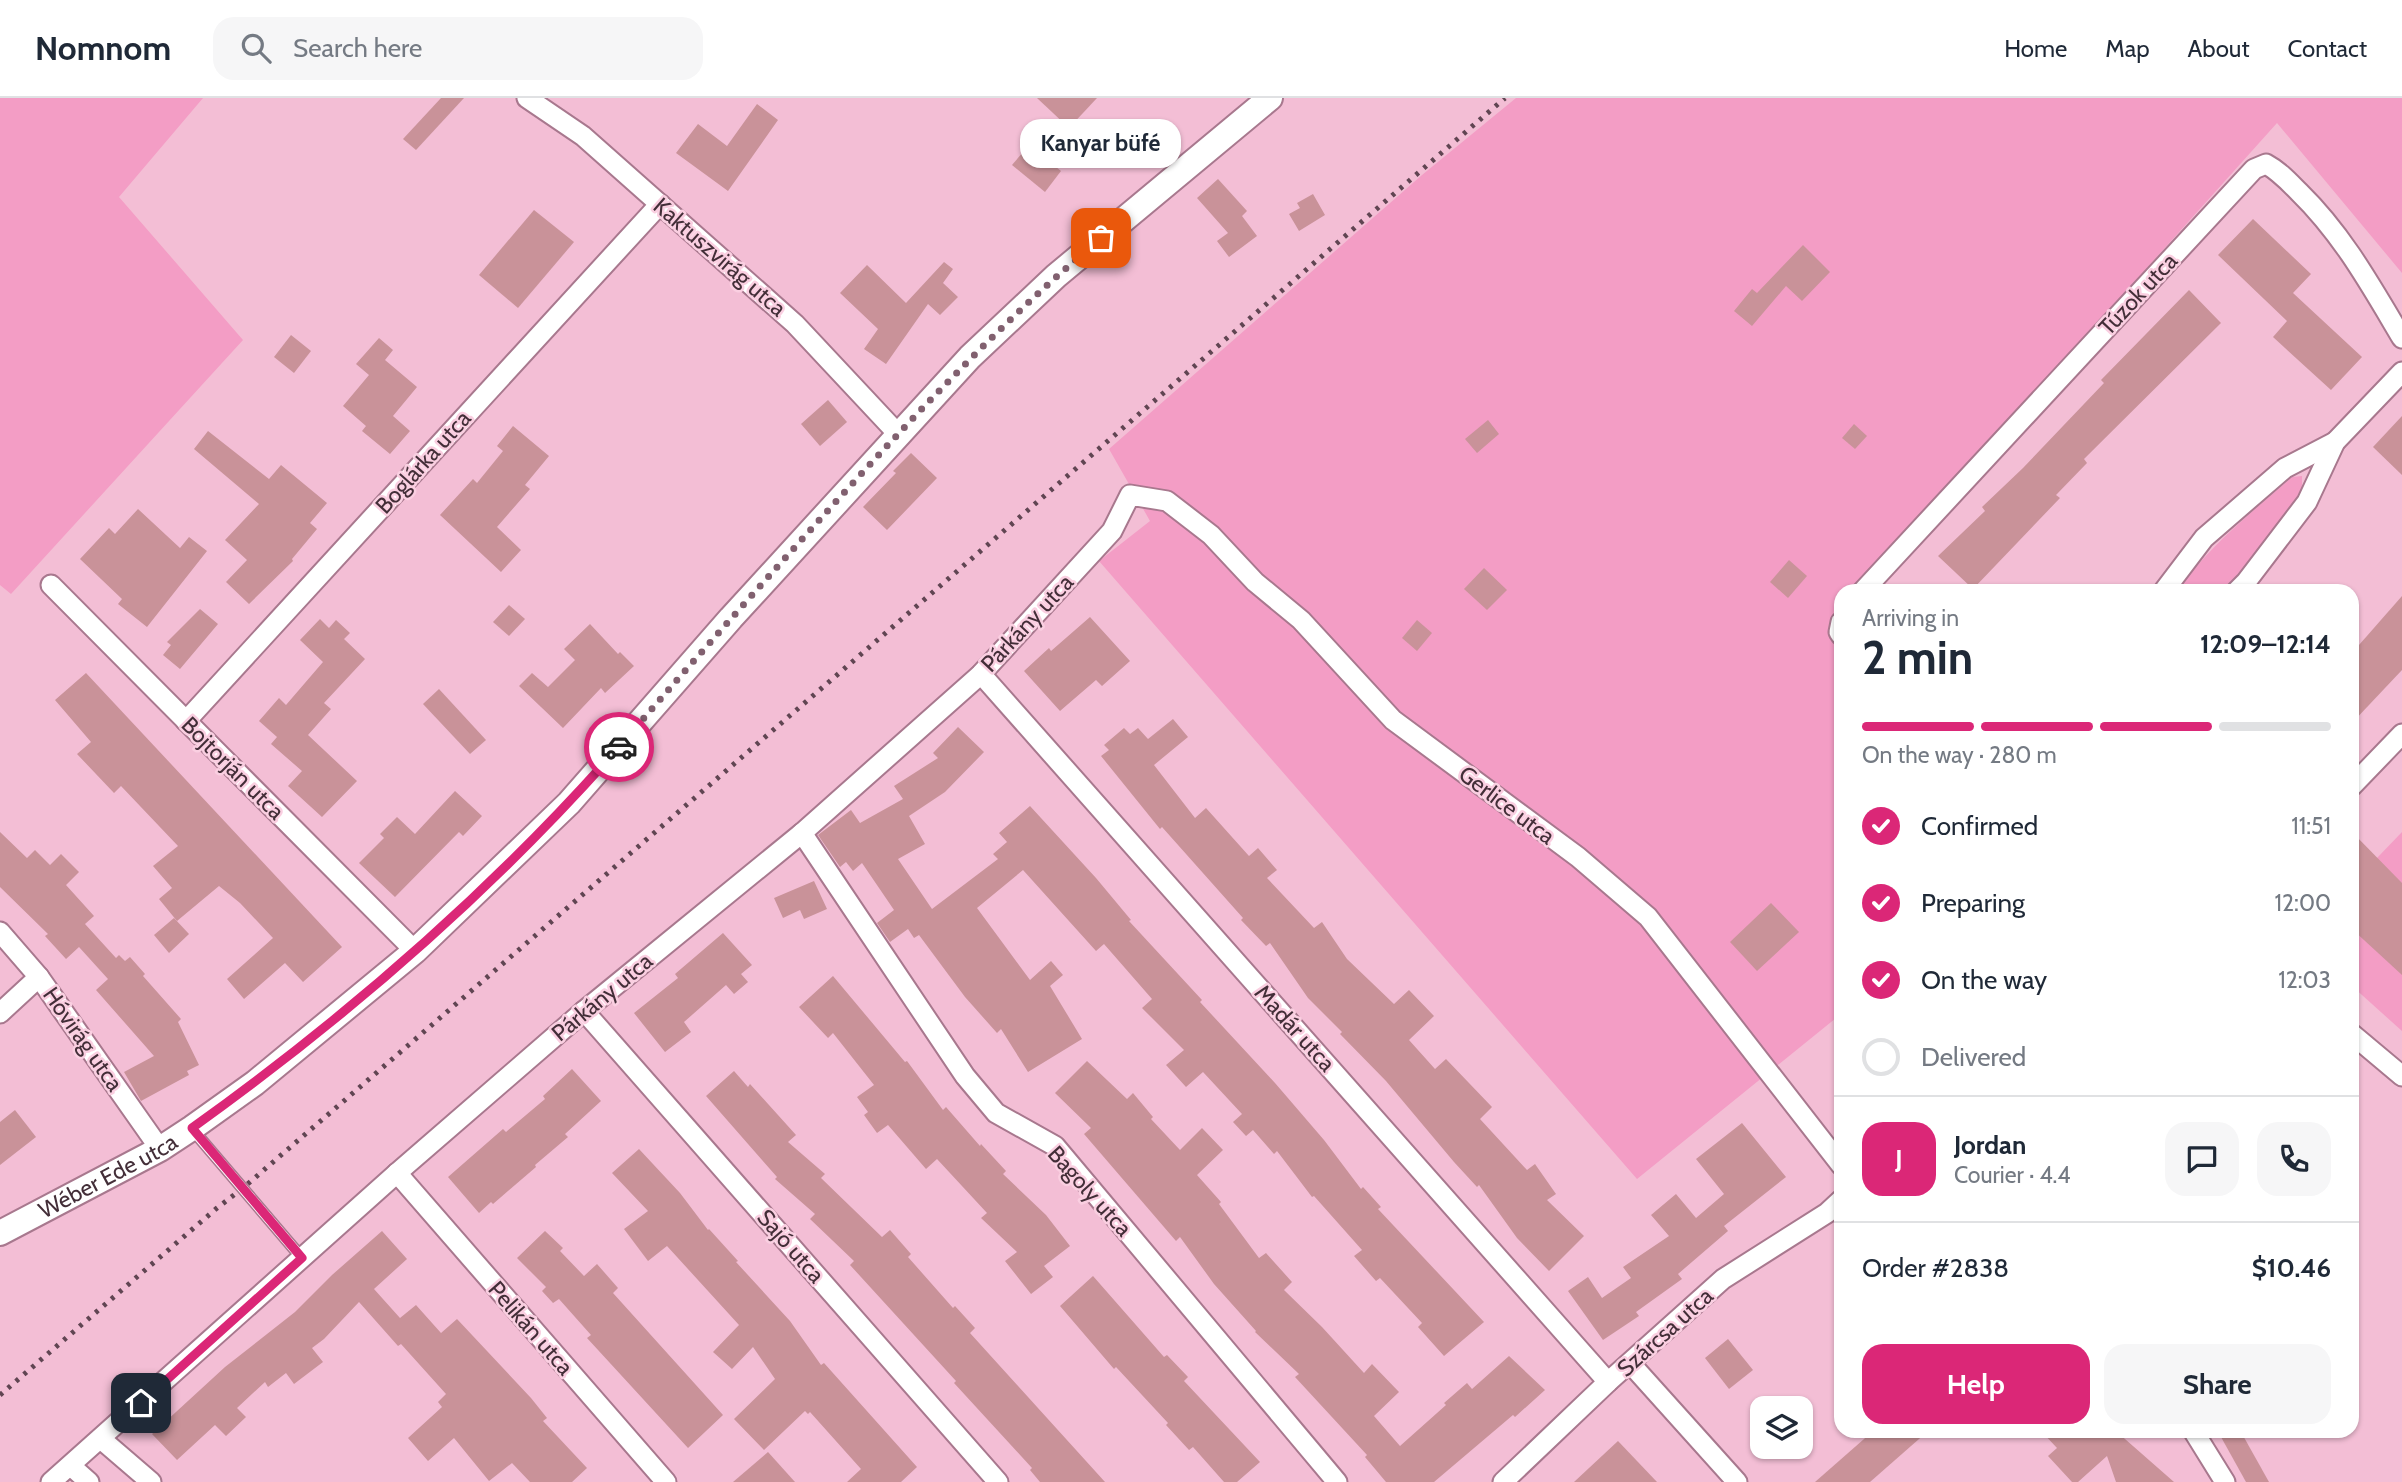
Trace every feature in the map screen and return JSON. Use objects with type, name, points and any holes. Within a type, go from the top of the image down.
[{"type":"street","name":"Kaktuszvirág utca","points":[[527,98],[583,136],[795,324],[898,434]]},
{"type":"street","name":"Wéber Ede utca","points":[[0,1233],[160,1149],[192,1128],[265,1075],[415,951],[569,803],[731,618],[970,357],[1056,276],[1270,98]]},
{"type":"street","name":"Túzok utca","points":[[1869,584],[2254,169],[2266,164],[2276,169],[2324,217],[2354,256],[2402,338]]},
{"type":"street","name":"Boglárka utca","points":[[186,721],[660,204]]},
{"type":"street","points":[[2244,584],[2307,502],[2335,442],[2402,372]]},
{"type":"street","points":[[2169,584],[2204,538],[2285,468],[2335,442]]},
{"type":"street","name":"Párkány utca","points":[[51,1482],[397,1173],[584,1011],[802,833],[981,674],[1112,531],[1130,495]]},
{"type":"street","name":"Gerlice utca","points":[[1130,495],[1167,501],[1211,535],[1255,582],[1301,620],[1394,720],[1578,857],[1648,917],[1834,1156]]},
{"type":"street","name":"Bojtorján utca","points":[[51,585],[415,951]]},
{"type":"street","name":"Madár utca","points":[[981,674],[1608,1382]]},
{"type":"street","points":[[2359,779],[2402,734]]},
{"type":"street","name":"Bagoly utca","points":[[802,833],[965,1076],[996,1113],[1055,1146],[1337,1482]]},
{"type":"street","name":"Hóvirág utca","points":[[0,932],[39,977],[160,1149]]},
{"type":"street","points":[[0,1013],[39,977]]},
{"type":"street","name":"Sajó utca","points":[[584,1011],[998,1482]]},
{"type":"street","points":[[2359,1040],[2402,1076]]},
{"type":"street","name":"Pelikán utca","points":[[397,1173],[666,1482]]},
{"type":"street","name":"Szárcsa utca","points":[[1503,1482],[1608,1382],[1723,1279],[1834,1206]]},
{"type":"street","points":[[1630,1363],[1737,1482]]},
{"type":"street","points":[[2197,1438],[2225,1482]]},
{"type":"street","points":[[100,1439],[151,1482]]},
{"type":"street","points":[[71,1466],[89,1482]]},
{"type":"lane","points":[[192,1128],[302,1258]]},
{"type":"shaded area","points":[[0,98],[203,98],[119,197],[243,340],[11,594],[0,585]]},
{"type":"shaded area","points":[[1516,98],[2402,98],[2402,273],[2277,123],[1863,584],[1834,584],[1834,1020],[1637,1179],[1099,561],[1150,521],[1109,449],[1422,175]]},
{"type":"shaded area","points":[[2302,476],[2302,492],[2255,558],[2229,584],[2182,584],[2216,545],[2292,477]]},
{"type":"shaded area","points":[[2402,832],[2402,1031],[2359,992],[2359,877]]},
{"type":"building","points":[[441,98],[464,98],[416,150],[403,139]]},
{"type":"building","points":[[1037,98],[1097,98],[1069,128]]},
{"type":"building","points":[[757,104],[778,120],[728,191],[676,153],[698,124],[727,146]]},
{"type":"building","points":[[1029,145],[1061,171],[1045,192],[1012,165]]},
{"type":"building","points":[[1218,179],[1247,211],[1242,216],[1257,236],[1229,257],[1217,241],[1228,233],[1197,198]]},
{"type":"building","points":[[1313,194],[1325,215],[1299,231],[1289,214],[1300,208],[1297,203]]},
{"type":"building","points":[[534,210],[574,242],[518,308],[479,275]]},
{"type":"building","points":[[2253,219],[2311,274],[2293,293],[2362,357],[2331,390],[2273,337],[2287,321],[2218,255]]},
{"type":"building","points":[[1803,245],[1830,272],[1802,301],[1786,286],[1752,326],[1734,311],[1752,289],[1757,293]]},
{"type":"building","points":[[944,262],[953,269],[943,283],[958,297],[940,315],[928,304],[886,364],[864,349],[878,329],[840,293],[867,265],[906,303]]},
{"type":"building","points":[[2189,290],[2221,323],[2084,459],[2087,463],[2056,495],[2060,498],[1978,584],[1968,584],[1938,556],[1985,511],[1982,507],[2104,383],[2101,380]]},
{"type":"building","points":[[291,335],[311,351],[294,373],[274,357]]},
{"type":"building","points":[[379,338],[393,350],[385,360],[417,387],[393,416],[410,431],[390,454],[362,431],[366,426],[343,406],[369,375],[356,364]]},
{"type":"building","points":[[828,400],[847,422],[820,446],[801,424]]},
{"type":"building","points":[[2402,416],[2402,475],[2373,447]]},
{"type":"building","points":[[1488,420],[1499,434],[1477,453],[1465,439]]},
{"type":"building","points":[[1854,424],[1867,436],[1855,449],[1842,438]]},
{"type":"building","points":[[513,426],[549,456],[525,485],[530,489],[497,527],[521,550],[501,572],[440,515],[473,479],[477,483],[503,451],[497,446]]},
{"type":"building","points":[[208,431],[269,479],[281,465],[327,503],[310,523],[317,529],[293,561],[249,604],[226,582],[247,560],[225,540],[259,504],[194,449]]},
{"type":"building","points":[[911,453],[937,478],[887,530],[863,507]]},
{"type":"building","points":[[138,509],[180,548],[189,537],[207,551],[147,627],[118,604],[122,599],[80,559],[109,528],[115,534]]},
{"type":"building","points":[[1789,560],[1807,576],[1788,598],[1770,582]]},
{"type":"building","points":[[1484,568],[1507,590],[1487,610],[1464,589]]},
{"type":"building","points":[[2402,596],[2402,670],[2359,716],[2359,645]]},
{"type":"building","points":[[509,605],[525,619],[509,636],[493,622]]},
{"type":"building","points":[[200,609],[218,624],[180,669],[163,655],[171,645],[167,642]]},
{"type":"building","points":[[1090,617],[1130,661],[1102,686],[1096,680],[1060,711],[1024,671]]},
{"type":"building","points":[[320,619],[329,628],[336,620],[350,633],[344,639],[365,659],[324,703],[331,709],[308,735],[357,781],[322,817],[288,786],[302,771],[271,744],[277,737],[259,721],[279,698],[286,705],[323,662],[300,640]]},
{"type":"building","points":[[1417,620],[1432,633],[1417,651],[1402,638]]},
{"type":"building","points":[[590,624],[618,654],[620,652],[634,666],[605,693],[601,688],[563,728],[519,686],[532,673],[548,687],[575,660],[564,649]]},
{"type":"building","points":[[86,673],[342,947],[303,982],[285,963],[244,999],[227,979],[273,938],[240,903],[219,886],[177,921],[159,899],[172,888],[153,866],[178,846],[121,786],[114,793],[77,754],[91,742],[55,700]]},
{"type":"building","points":[[439,689],[486,740],[470,754],[423,704]]},
{"type":"building","points":[[1173,719],[1188,737],[1154,765],[1195,818],[1206,808],[1249,856],[1258,848],[1277,870],[1267,878],[1314,928],[1322,922],[1347,959],[1394,1004],[1409,990],[1434,1016],[1409,1040],[1435,1069],[1446,1059],[1492,1107],[1480,1119],[1527,1170],[1535,1164],[1556,1194],[1547,1200],[1584,1236],[1549,1271],[1517,1238],[1479,1185],[1477,1187],[1454,1162],[1386,1081],[1308,998],[1270,943],[1266,946],[1241,920],[1243,918],[1162,827],[1160,829],[1101,756],[1109,750],[1104,745],[1124,728],[1130,734],[1138,728],[1148,739]]},
{"type":"building","points":[[958,727],[984,752],[945,792],[909,816],[925,844],[898,859],[932,909],[998,859],[993,854],[1007,842],[999,833],[1030,806],[1096,878],[1131,920],[1129,921],[1202,1000],[1200,1002],[1275,1083],[1324,1140],[1361,1189],[1363,1187],[1381,1207],[1378,1209],[1484,1322],[1444,1356],[1418,1327],[1422,1323],[1380,1278],[1376,1281],[1354,1256],[1362,1250],[1314,1196],[1312,1197],[1277,1151],[1274,1154],[1253,1130],[1246,1136],[1233,1122],[1242,1114],[1203,1072],[1186,1087],[1166,1065],[1184,1050],[1142,1008],[1152,999],[1104,944],[1096,951],[1023,870],[977,908],[1030,980],[1051,961],[1063,975],[1050,986],[1082,1039],[1028,1072],[1001,1029],[997,1033],[965,997],[919,935],[914,938],[908,929],[890,942],[877,923],[894,910],[862,863],[853,871],[846,862],[840,867],[818,835],[851,810],[860,823],[903,799],[894,786],[938,758],[933,753]]},
{"type":"building","points":[[455,791],[482,816],[463,836],[459,832],[395,897],[359,863],[384,838],[380,834],[397,817],[415,834]]},
{"type":"building","points":[[0,832],[27,858],[35,850],[50,865],[61,854],[79,872],[66,885],[94,916],[85,924],[116,958],[119,955],[125,961],[130,957],[181,1019],[178,1022],[199,1065],[187,1071],[189,1075],[141,1101],[124,1072],[154,1056],[96,990],[108,979],[79,947],[66,959],[45,936],[48,934],[0,887]]},
{"type":"building","points":[[2359,839],[2402,883],[2402,975],[2359,935]]},
{"type":"building","points":[[814,881],[827,909],[804,919],[800,910],[783,918],[774,898]]},
{"type":"building","points":[[1771,903],[1799,932],[1757,971],[1730,942]]},
{"type":"building","points":[[174,918],[189,934],[169,953],[154,935]]},
{"type":"building","points":[[723,933],[752,965],[741,974],[748,982],[734,994],[726,985],[684,1022],[691,1032],[665,1052],[634,1013],[678,978],[675,974]]},
{"type":"building","points":[[833,976],[905,1062],[907,1061],[943,1110],[946,1107],[980,1146],[981,1144],[1006,1171],[1003,1174],[1046,1215],[1070,1246],[1044,1266],[1053,1277],[1031,1294],[1005,1261],[1017,1252],[981,1218],[987,1213],[937,1159],[926,1169],[888,1125],[877,1133],[864,1115],[868,1112],[857,1097],[874,1085],[833,1033],[828,1038],[799,1007]]},
{"type":"building","points":[[1087,1061],[1127,1099],[1133,1093],[1153,1117],[1151,1119],[1180,1150],[1202,1128],[1223,1150],[1197,1175],[1221,1202],[1219,1204],[1259,1258],[1266,1253],[1292,1282],[1284,1290],[1364,1373],[1372,1364],[1399,1392],[1374,1416],[1400,1446],[1467,1383],[1472,1389],[1509,1356],[1545,1390],[1434,1482],[1386,1482],[1365,1457],[1367,1455],[1295,1377],[1299,1374],[1255,1332],[1214,1284],[1180,1237],[1176,1241],[1084,1134],[1091,1128],[1055,1093]]},
{"type":"building","points":[[572,1069],[601,1101],[565,1134],[568,1137],[535,1165],[536,1167],[479,1213],[448,1177],[503,1129],[506,1132],[545,1099],[543,1096]]},
{"type":"building","points":[[734,1071],[748,1087],[750,1084],[796,1135],[788,1142],[825,1174],[821,1178],[882,1237],[890,1230],[911,1254],[908,1257],[953,1308],[955,1306],[975,1328],[970,1333],[1105,1482],[1040,1482],[1030,1470],[1032,1468],[954,1383],[956,1381],[850,1265],[854,1261],[810,1219],[815,1214],[775,1179],[777,1177],[706,1096]]},
{"type":"building","points":[[15,1110],[36,1137],[0,1165],[0,1122]]},
{"type":"building","points":[[1742,1123],[1786,1177],[1724,1226],[1728,1231],[1678,1274],[1682,1279],[1636,1312],[1639,1316],[1603,1340],[1568,1291],[1588,1277],[1602,1298],[1631,1278],[1623,1267],[1669,1236],[1651,1215],[1676,1194],[1696,1218],[1724,1194],[1696,1159]]},
{"type":"building","points":[[639,1149],[790,1321],[821,1365],[824,1363],[917,1467],[901,1482],[847,1482],[861,1469],[810,1412],[808,1414],[805,1411],[764,1450],[734,1419],[775,1379],[753,1347],[732,1369],[713,1352],[739,1325],[667,1246],[648,1261],[624,1229],[648,1211],[612,1173]]},
{"type":"building","points":[[382,1231],[407,1259],[374,1289],[400,1318],[416,1305],[441,1333],[457,1319],[531,1398],[547,1418],[543,1421],[587,1468],[572,1482],[530,1482],[512,1463],[489,1481],[454,1438],[428,1461],[408,1438],[442,1407],[438,1402],[446,1394],[359,1302],[312,1348],[323,1362],[294,1384],[286,1373],[268,1387],[265,1382],[237,1408],[246,1417],[226,1436],[215,1425],[177,1460],[152,1434],[225,1367],[295,1312]]},
{"type":"building","points":[[545,1231],[563,1248],[560,1251],[584,1276],[597,1264],[618,1288],[613,1293],[723,1415],[688,1448],[587,1338],[591,1335],[559,1299],[553,1303],[542,1291],[546,1287],[517,1258]]},
{"type":"building","points":[[1093,1276],[1164,1357],[1167,1355],[1188,1377],[1184,1381],[1260,1462],[1237,1482],[1224,1482],[1193,1447],[1189,1450],[1166,1425],[1168,1423],[1116,1367],[1114,1369],[1060,1306]]},
{"type":"building","points":[[1728,1339],[1753,1370],[1729,1389],[1705,1358]]},
{"type":"building","points":[[1865,1438],[1920,1438],[1870,1482],[1815,1482]]},
{"type":"building","points":[[2048,1438],[2124,1438],[2174,1482],[2116,1482],[2107,1456],[2078,1482],[2072,1482],[2048,1456],[2057,1448]]},
{"type":"building","points":[[2222,1438],[2244,1438],[2269,1482],[2246,1482]]},
{"type":"building","points":[[1618,1441],[1657,1482],[1574,1482]]},
{"type":"building","points":[[768,1452],[795,1482],[733,1482]]},
{"type":"railway","points":[[0,1395],[1505,98]]},
{"type":"way so far","points":[[619,747],[750,597],[970,357],[1056,276],[1101,238]]},
{"type":"place","name":"Kanyar büfé","points":[[1101,238]]},
{"type":"route","points":[[141,1403],[302,1258],[192,1128],[255,1083],[415,951],[569,803],[619,747]]}]
